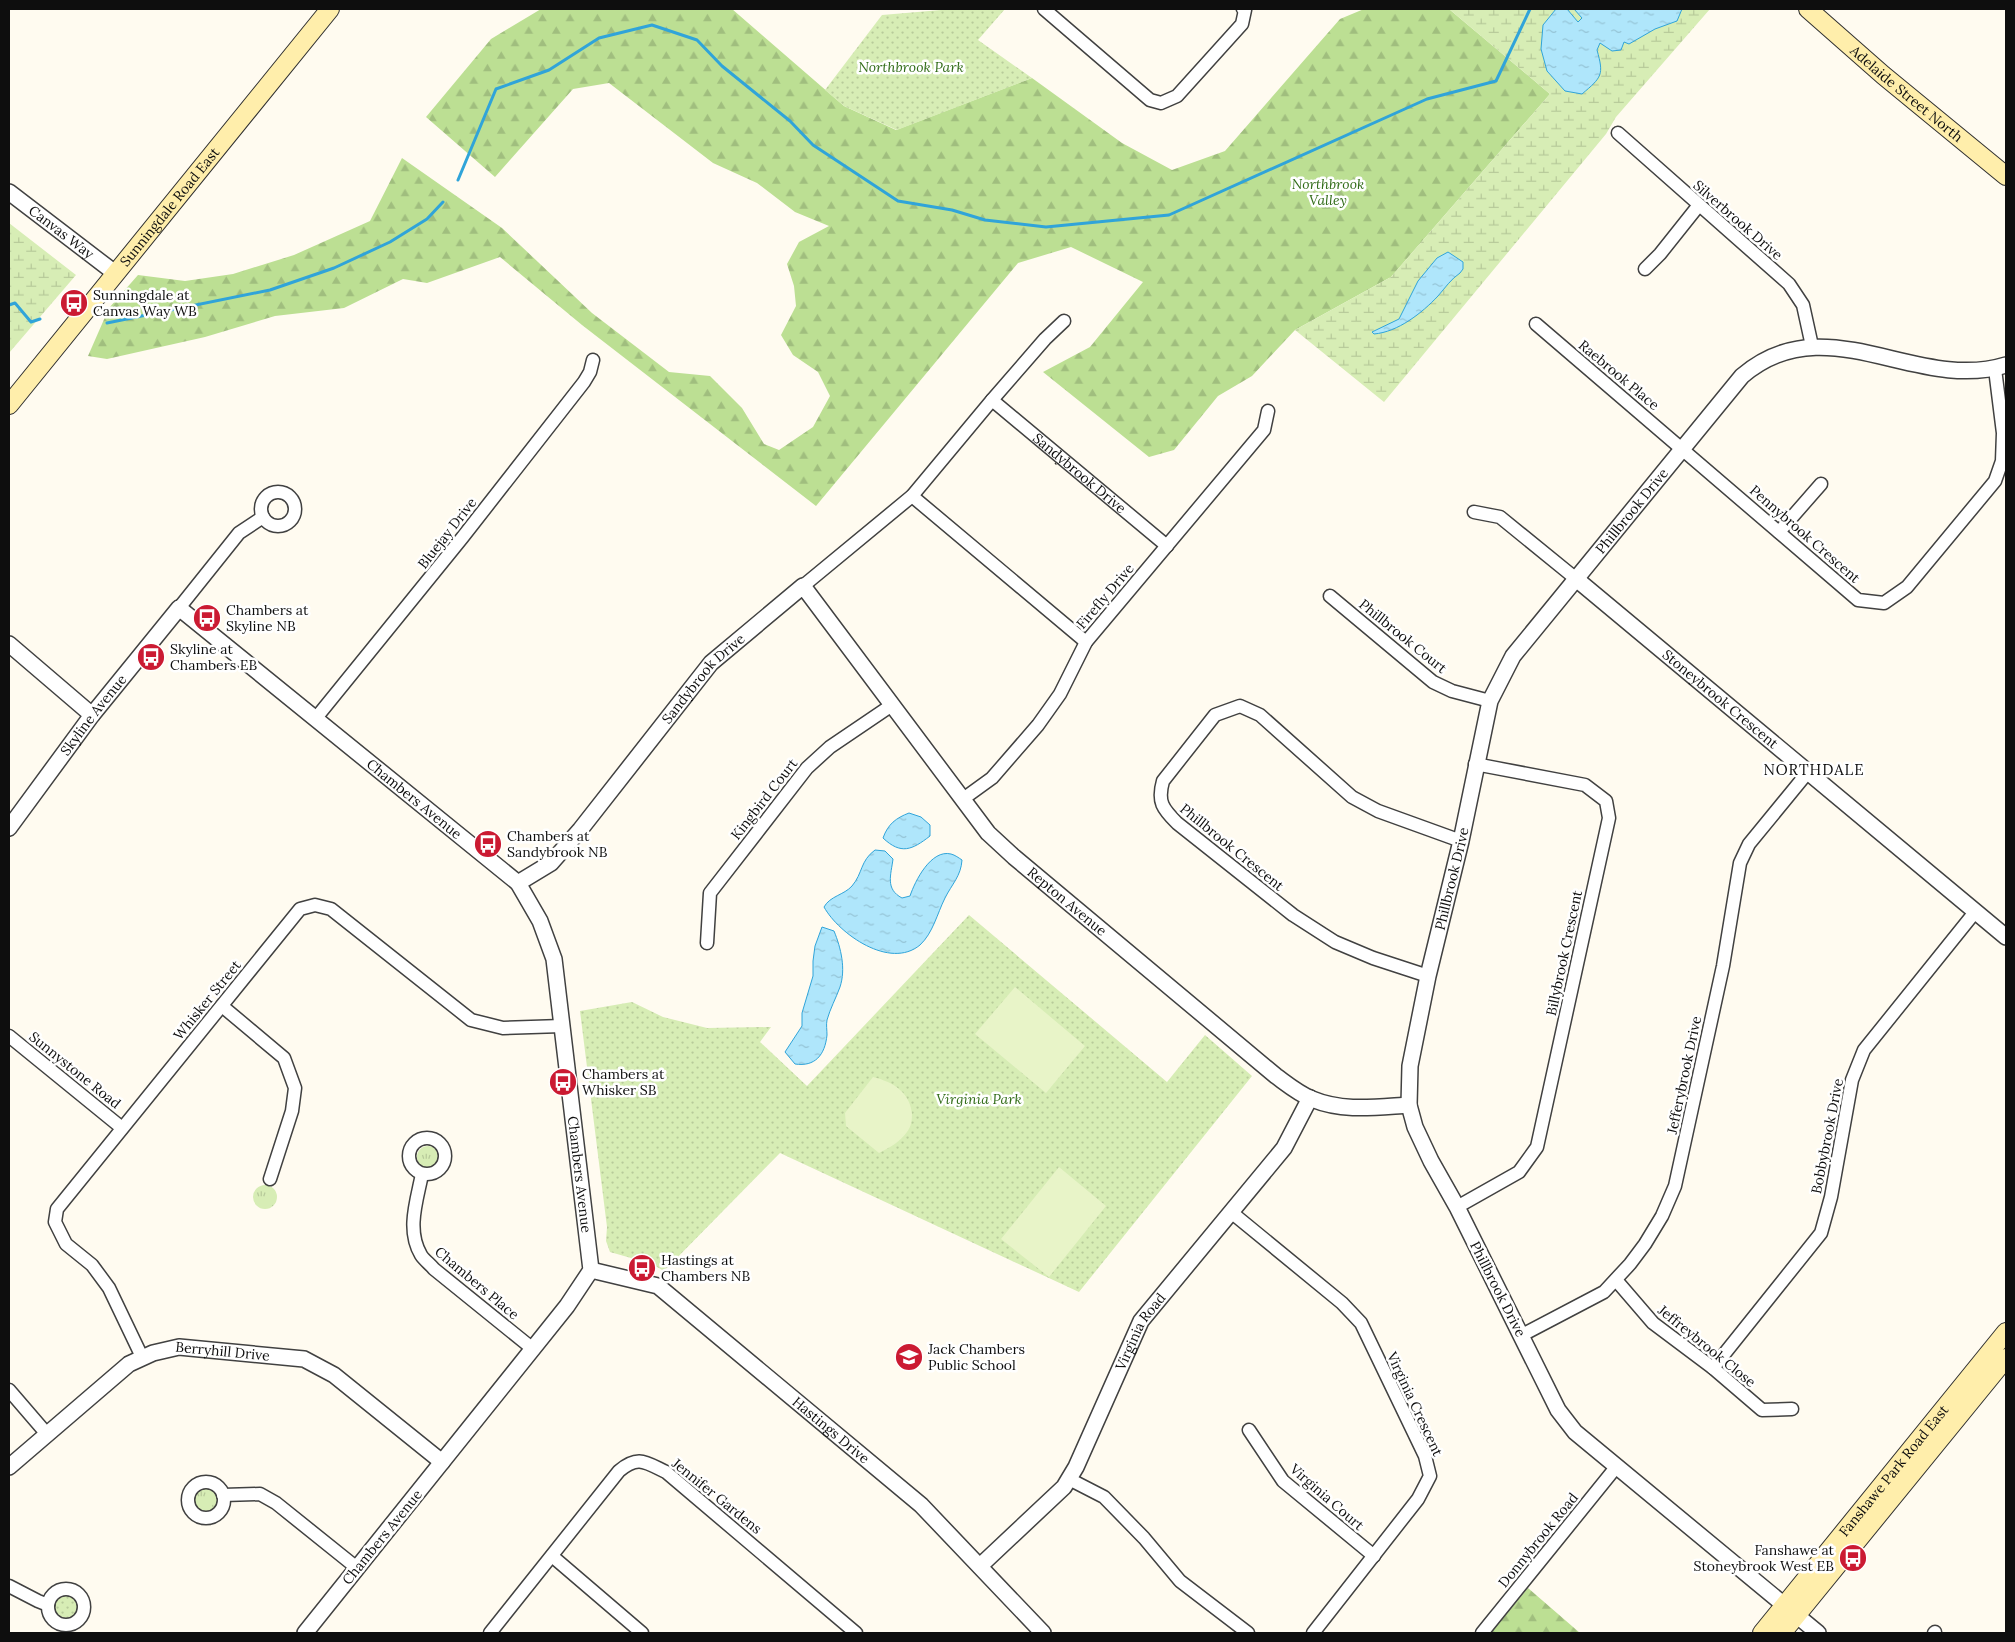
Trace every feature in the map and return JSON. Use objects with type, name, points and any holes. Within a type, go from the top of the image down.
[{"type":"main road","name":"Sunningdale Road East","points":[[9,405],[330,9]]},
{"type":"main road","name":"Adelaide Street North","points":[[1808,9],[2006,176]]},
{"type":"main road","name":"Fanshawe Park Road East","points":[[1782,1633],[1790,1610],[2006,1332]]},
{"type":"main road","name":"Fanshawe Park Road East","points":[[1762,1633],[1790,1610],[2006,1358]]},
{"type":"street","points":[[1044,9],[1150,100],[1161,103],[1177,96],[1242,24],[1243,9]]},
{"type":"street","name":"Silverbrook Drive","points":[[1618,133],[1789,284],[1803,305],[1812,346]]},
{"type":"street","name":"Canvas Way","points":[[9,192],[115,273]]},
{"type":"street","points":[[1645,269],[1660,254],[1699,205]]},
{"type":"street","name":"Sandybrook Drive","points":[[518,883],[551,863],[580,830],[712,663],[912,496],[992,400],[1064,321]]},
{"type":"street","name":"Raebrook Place","points":[[1536,324],[1682,448]]},
{"type":"street","name":"Phillbrook Drive","points":[[1790,1610],[1575,1432],[1558,1410],[1415,1127],[1409,1105],[1410,1066],[1428,976],[1461,841],[1475,764],[1490,701],[1513,656],[1742,376],[1754,365],[1775,355],[1795,348],[1812,346],[1859,352],[1963,372],[2000,367]]},
{"type":"street","name":"Bluejay Drive","points":[[316,718],[462,538],[568,403],[590,372],[593,360]]},
{"type":"street","name":"Pennybrook Crescent","points":[[1682,448],[1858,600],[1884,603],[1908,587],[1994,481],[2002,461],[2003,433],[2000,367]]},
{"type":"street","name":"Sandybrook Drive","points":[[992,400],[1167,546]]},
{"type":"street","name":"Firefly Drive","points":[[962,799],[992,778],[1038,725],[1060,694],[1086,642],[1264,430],[1268,411]]},
{"type":"street","points":[[1779,532],[1820,484]]},
{"type":"street","points":[[912,496],[1086,642]]},
{"type":"street","name":"Stoneybrook Crescent","points":[[1474,512],[1500,516],[2006,937]]},
{"type":"street","name":"Skyline Avenue","points":[[9,828],[92,714],[239,533],[263,517]]},
{"type":"street","name":"Repton Avenue","points":[[803,586],[988,834],[1014,858],[1276,1076],[1310,1098],[1328,1105],[1357,1109],[1409,1105]]},
{"type":"street","name":"Phillbrook Court","points":[[1330,596],[1433,682],[1452,691],[1490,701]]},
{"type":"street","name":"Chambers Avenue","points":[[178,608],[518,883],[540,921],[554,960],[591,1270],[567,1306],[305,1633]]},
{"type":"street","points":[[9,644],[92,714]]},
{"type":"street","name":"Kingbird Court","points":[[707,943],[710,893],[807,768],[830,747],[892,705]]},
{"type":"street","name":"Phillbrook Crescent","points":[[1428,976],[1373,958],[1335,942],[1292,915],[1177,823],[1164,811],[1159,794],[1163,781],[1215,715],[1240,706],[1260,715],[1352,796],[1378,811],[1461,841]]},
{"type":"street","name":"Billybrook Crescent","points":[[1457,1207],[1519,1172],[1537,1147],[1609,818],[1606,801],[1585,785],[1475,764]]},
{"type":"street","name":"Jefferybrook Drive","points":[[1522,1336],[1604,1292],[1645,1244],[1662,1216],[1675,1186],[1723,966],[1740,863],[1749,844],[1808,772]]},
{"type":"street","name":"Whisker Street","points":[[142,1357],[110,1288],[92,1265],[66,1244],[55,1222],[57,1209],[300,910],[316,906],[331,909],[470,1020],[503,1028],[562,1026]]},
{"type":"street","name":"Bobbybrook Drive","points":[[1713,1368],[1821,1233],[1831,1197],[1852,1080],[1864,1050],[1975,912]]},
{"type":"street","points":[[222,1006],[284,1058],[295,1088],[292,1111],[270,1179]]},
{"type":"street","name":"Sunnystone Road","points":[[12,1044],[122,1128]]},
{"type":"street","name":"Virginia Road","points":[[980,1566],[1064,1486],[1076,1467],[1141,1322],[1284,1148],[1310,1098]]},
{"type":"street","name":"Chambers Place","points":[[422,1174],[413,1217],[414,1238],[421,1256],[434,1269],[533,1349]]},
{"type":"street","name":"Virginia Crescent","points":[[1231,1212],[1342,1303],[1361,1323],[1425,1456],[1430,1476],[1418,1499],[1313,1633]]},
{"type":"street","name":"Hastings Drive","points":[[591,1270],[658,1286],[922,1505],[1043,1633]]},
{"type":"street","name":"Jeffreybrook Close","points":[[1616,1280],[1653,1323],[1713,1368],[1762,1410],[1792,1409]]},
{"type":"street","name":"Berryhill Drive","points":[[9,1467],[46,1433],[129,1364],[142,1357],[179,1347],[304,1360],[334,1375],[442,1462]]},
{"type":"street","points":[[9,1390],[46,1433]]},
{"type":"street","name":"Virginia Court","points":[[1249,1430],[1283,1481],[1374,1556]]},
{"type":"street","name":"Jennifer Gardens","points":[[490,1633],[619,1471],[629,1463],[641,1460],[666,1472],[856,1633]]},
{"type":"street","name":"Donnybrook Road","points":[[1482,1633],[1617,1466]]},
{"type":"street","points":[[1069,1478],[1104,1497],[1144,1538],[1180,1581],[1248,1633]]},
{"type":"street","points":[[223,1495],[260,1494],[276,1503],[357,1568]]},
{"type":"street","points":[[552,1556],[642,1633]]},
{"type":"street","points":[[9,1586],[38,1602],[48,1605]]},
{"type":"street","points":[[1790,1610],[1818,1633]]},
{"type":"green space","name":"Northbrook Valley","points":[[541,9],[732,9],[844,106],[896,130],[1032,78],[1122,143],[1172,170],[1225,151],[1340,19],[1364,9],[1449,9],[1550,94],[1391,277],[1295,330],[1252,376],[1218,396],[1174,450],[1149,457],[1043,372],[1090,347],[1143,282],[1071,247],[1018,263],[816,506],[582,325],[500,257],[427,283],[403,279],[344,308],[275,316],[205,337],[107,359],[88,356],[109,308],[138,275],[185,281],[233,274],[294,255],[370,221],[402,158],[502,228],[592,313],[669,372],[710,376],[742,408],[764,444],[779,450],[813,427],[830,396],[818,372],[793,355],[781,335],[796,306],[794,286],[787,264],[799,242],[829,226],[795,212],[757,183],[713,163],[609,83],[573,89],[495,177],[426,117],[491,39]]},
{"type":"green space","name":"Northbrook Park","points":[[953,9],[1005,9],[978,40],[1032,78],[897,130],[844,106],[825,90],[882,15]]},
{"type":"green space","points":[[1449,9],[1710,9],[1616,117],[1606,134],[1384,402],[1295,330],[1391,277],[1550,94]]},
{"type":"green space","points":[[9,223],[76,275],[9,353]]},
{"type":"green space","name":"Virginia Park","points":[[969,915],[1167,1082],[1205,1035],[1252,1076],[1079,1292],[780,1153],[664,1271],[652,1264],[610,1252],[606,1241],[607,1227],[580,1011],[632,1002],[663,1017],[707,1028],[771,1027],[760,1042],[807,1086]]},
{"type":"green space","points":[[1015,987],[1085,1046],[1046,1093],[975,1034]]},
{"type":"green space","points":[[873,1077],[894,1085],[899,1089],[908,1100],[912,1114],[910,1126],[904,1136],[879,1153],[846,1126],[845,1113]]},
{"type":"green space","points":[[428,1146],[436,1149],[439,1157],[436,1165],[428,1168],[420,1165],[417,1157],[420,1149]]},
{"type":"green space","points":[[1059,1167],[1106,1206],[1049,1277],[1001,1239]]},
{"type":"green space","points":[[265,1185],[270,1186],[276,1192],[276,1202],[270,1208],[265,1209],[260,1208],[254,1202],[253,1197],[254,1192],[260,1186]]},
{"type":"green space","points":[[205,1488],[213,1492],[217,1500],[213,1508],[205,1512],[197,1508],[193,1500],[197,1492]]},
{"type":"green space","points":[[1528,1588],[1580,1633],[1491,1633]]},
{"type":"green space","points":[[66,1594],[71,1595],[77,1601],[77,1611],[71,1617],[66,1618],[61,1617],[55,1611],[54,1606],[55,1601],[61,1595]]},
{"type":"water","points":[[1556,9],[1567,9],[1578,22],[1582,18],[1574,9],[1682,9],[1677,21],[1655,29],[1629,44],[1624,42],[1621,50],[1612,51],[1600,43],[1597,50],[1601,70],[1600,75],[1582,94],[1565,91],[1547,71],[1541,49],[1543,25]]},
{"type":"water","points":[[1448,252],[1463,262],[1463,269],[1460,273],[1432,302],[1409,321],[1392,330],[1374,334],[1372,332],[1399,319],[1418,281],[1437,258]]},
{"type":"water","points":[[909,813],[921,817],[930,825],[930,836],[918,845],[901,849],[883,838],[893,822]]},
{"type":"water","points":[[875,850],[885,851],[893,859],[890,876],[891,886],[902,898],[910,896],[920,875],[937,856],[951,854],[962,860],[958,875],[928,935],[920,945],[908,952],[880,951],[866,946],[841,928],[824,907],[830,900],[852,886],[867,858]]},
{"type":"water","points":[[822,927],[834,931],[837,938],[842,959],[842,980],[827,1020],[826,1042],[821,1054],[808,1064],[795,1064],[785,1052],[802,1026],[802,1013],[813,976],[815,946]]},
{"type":"waterway","points":[[458,180],[496,89],[549,70],[599,38],[652,25],[697,40],[722,66],[790,121],[813,145],[898,201],[952,210],[985,220],[1046,227],[1169,215],[1427,99],[1496,81],[1530,9]]},
{"type":"waterway","points":[[107,323],[270,290],[334,268],[390,242],[427,219],[443,202]]},
{"type":"waterway","points":[[9,305],[15,303],[31,322],[40,319]]},
{"type":"place","name":"Sunningdale at Canvas Way WB","points":[[74,303]]},
{"type":"place","name":"Chambers at Skyline NB","points":[[207,618]]},
{"type":"place","name":"Skyline at Chambers EB","points":[[151,657]]},
{"type":"place","name":"Chambers at Sandybrook NB","points":[[488,844]]},
{"type":"place","name":"Chambers at Whisker SB","points":[[563,1082]]},
{"type":"place","name":"Hastings at Chambers NB","points":[[642,1268]]},
{"type":"place","name":"Jack Chambers Public School","points":[[909,1357]]},
{"type":"place","name":"Fanshawe at Stoneybrook West EB","points":[[1853,1558]]},
{"type":"district","name":"NORTHDALE","points":[[1814,769]]}]
